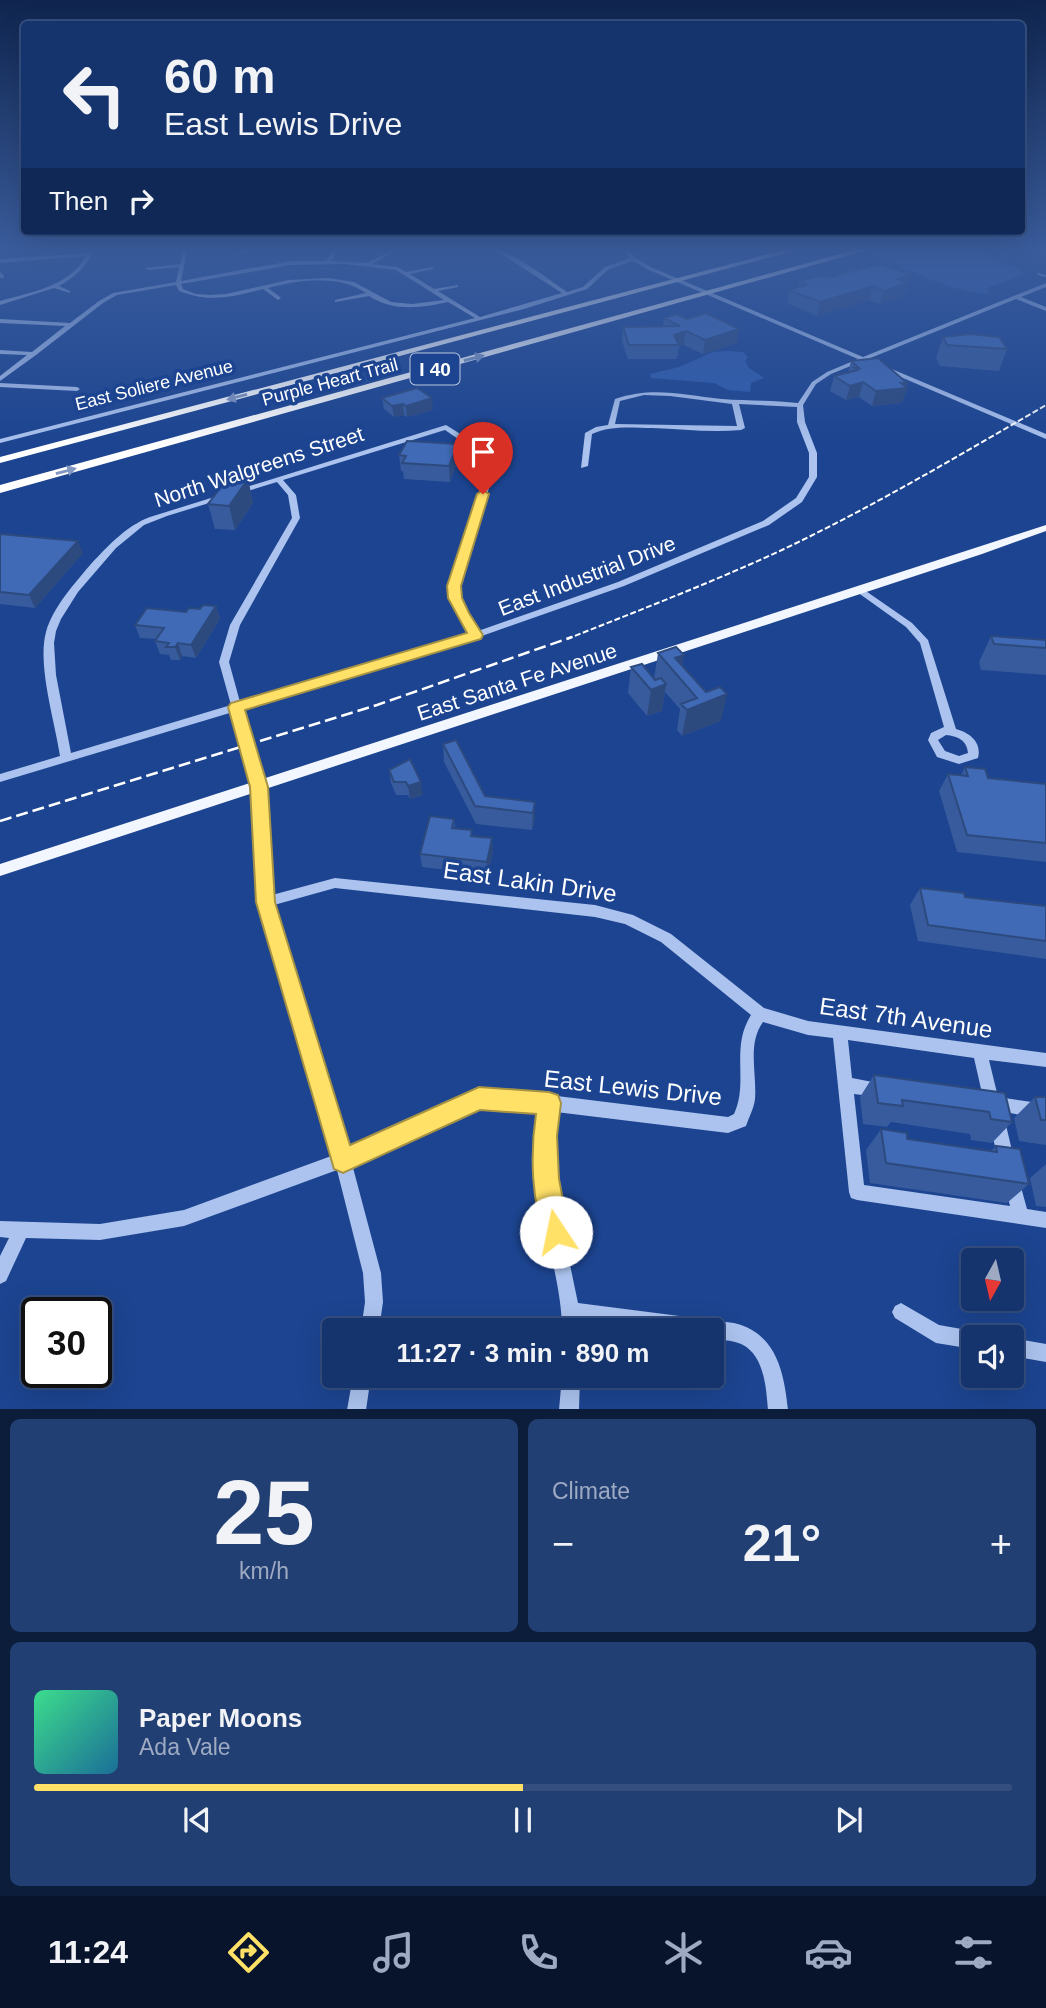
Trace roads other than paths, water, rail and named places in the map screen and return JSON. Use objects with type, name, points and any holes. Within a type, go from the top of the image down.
[{"type":"highway","name":"Purple Heart Trail","points":[[0,460],[552,314]]},
{"type":"highway","name":"Purple Heart Trail","points":[[0,489],[633,314]]},
{"type":"main road","name":"East Santa Fe Avenue","points":[[0,870],[1046,528]]},
{"type":"street","points":[[0,379],[86,314]]},
{"type":"street","points":[[471,314],[480,319]]},
{"type":"street","name":"East Soliere Avenue","points":[[0,441],[498,314]]},
{"type":"street","points":[[758,314],[1044,436]]},
{"type":"street","points":[[611,425],[617,400],[629,395],[682,393],[735,402],[800,405],[814,383],[829,373],[974,314]]},
{"type":"street","points":[[0,321],[71,325]]},
{"type":"street","points":[[0,352],[34,354]]},
{"type":"street","points":[[0,386],[77,389]]},
{"type":"street","points":[[584,466],[590,430],[611,425],[741,428],[735,402]]},
{"type":"street","name":"East Industrial Drive","points":[[0,778],[476,635],[621,584],[779,516],[799,500],[813,477],[813,453],[802,422],[800,405]]},
{"type":"street","name":"North Walgreens Street","points":[[66,759],[50,653],[51,631],[65,604],[112,546],[136,526],[164,513],[446,427],[483,452],[490,461],[488,478],[454,586],[455,598],[476,635]]},
{"type":"street","points":[[278,478],[292,495],[296,518],[230,637],[224,662],[259,787],[265,902],[343,1160],[372,1273],[374,1302],[372,1318]]},
{"type":"street","points":[[860,590],[909,625],[925,642],[951,731]]},
{"type":"street","name":"East Lakin Drive","points":[[265,902],[335,883],[595,911],[628,919],[666,938],[760,1014]]},
{"type":"street","name":"East 7th Avenue","points":[[760,1014],[808,1028],[1046,1060]]},
{"type":"street","name":"East Lewis Drive","points":[[0,1228],[100,1233],[184,1218],[343,1160],[479,1098],[549,1103],[728,1125],[740,1120],[747,1101],[746,1051],[751,1024],[760,1014]]},
{"type":"street","points":[[840,1032],[857,1192],[1046,1220]]},
{"type":"street","points":[[979,1051],[986,1103],[1021,1216]]},
{"type":"street","points":[[846,1085],[899,1092]]},
{"type":"street","points":[[549,1103],[545,1136],[546,1179],[571,1318]]},
{"type":"street","points":[[986,1103],[1046,1112]]},
{"type":"street","points":[[0,1275],[21,1231]]},
{"type":"street","points":[[571,1311],[623,1318]]},
{"type":"street","points":[[901,1312],[936,1334],[961,1338]]},
{"type":"street","points":[[724,1332],[742,1334],[766,1352],[777,1394],[778,1409]]},
{"type":"street","points":[[1024,1349],[1046,1353]]},
{"type":"street","points":[[356,1409],[360,1388]]},
{"type":"street","points":[[569,1409],[570,1388]]},
{"type":"railway","points":[[572,637],[703,584],[818,533],[1046,405]]},
{"type":"railway","points":[[0,821],[377,705],[572,637]]},
{"type":"railway","points":[[567,639],[572,637]]}]
